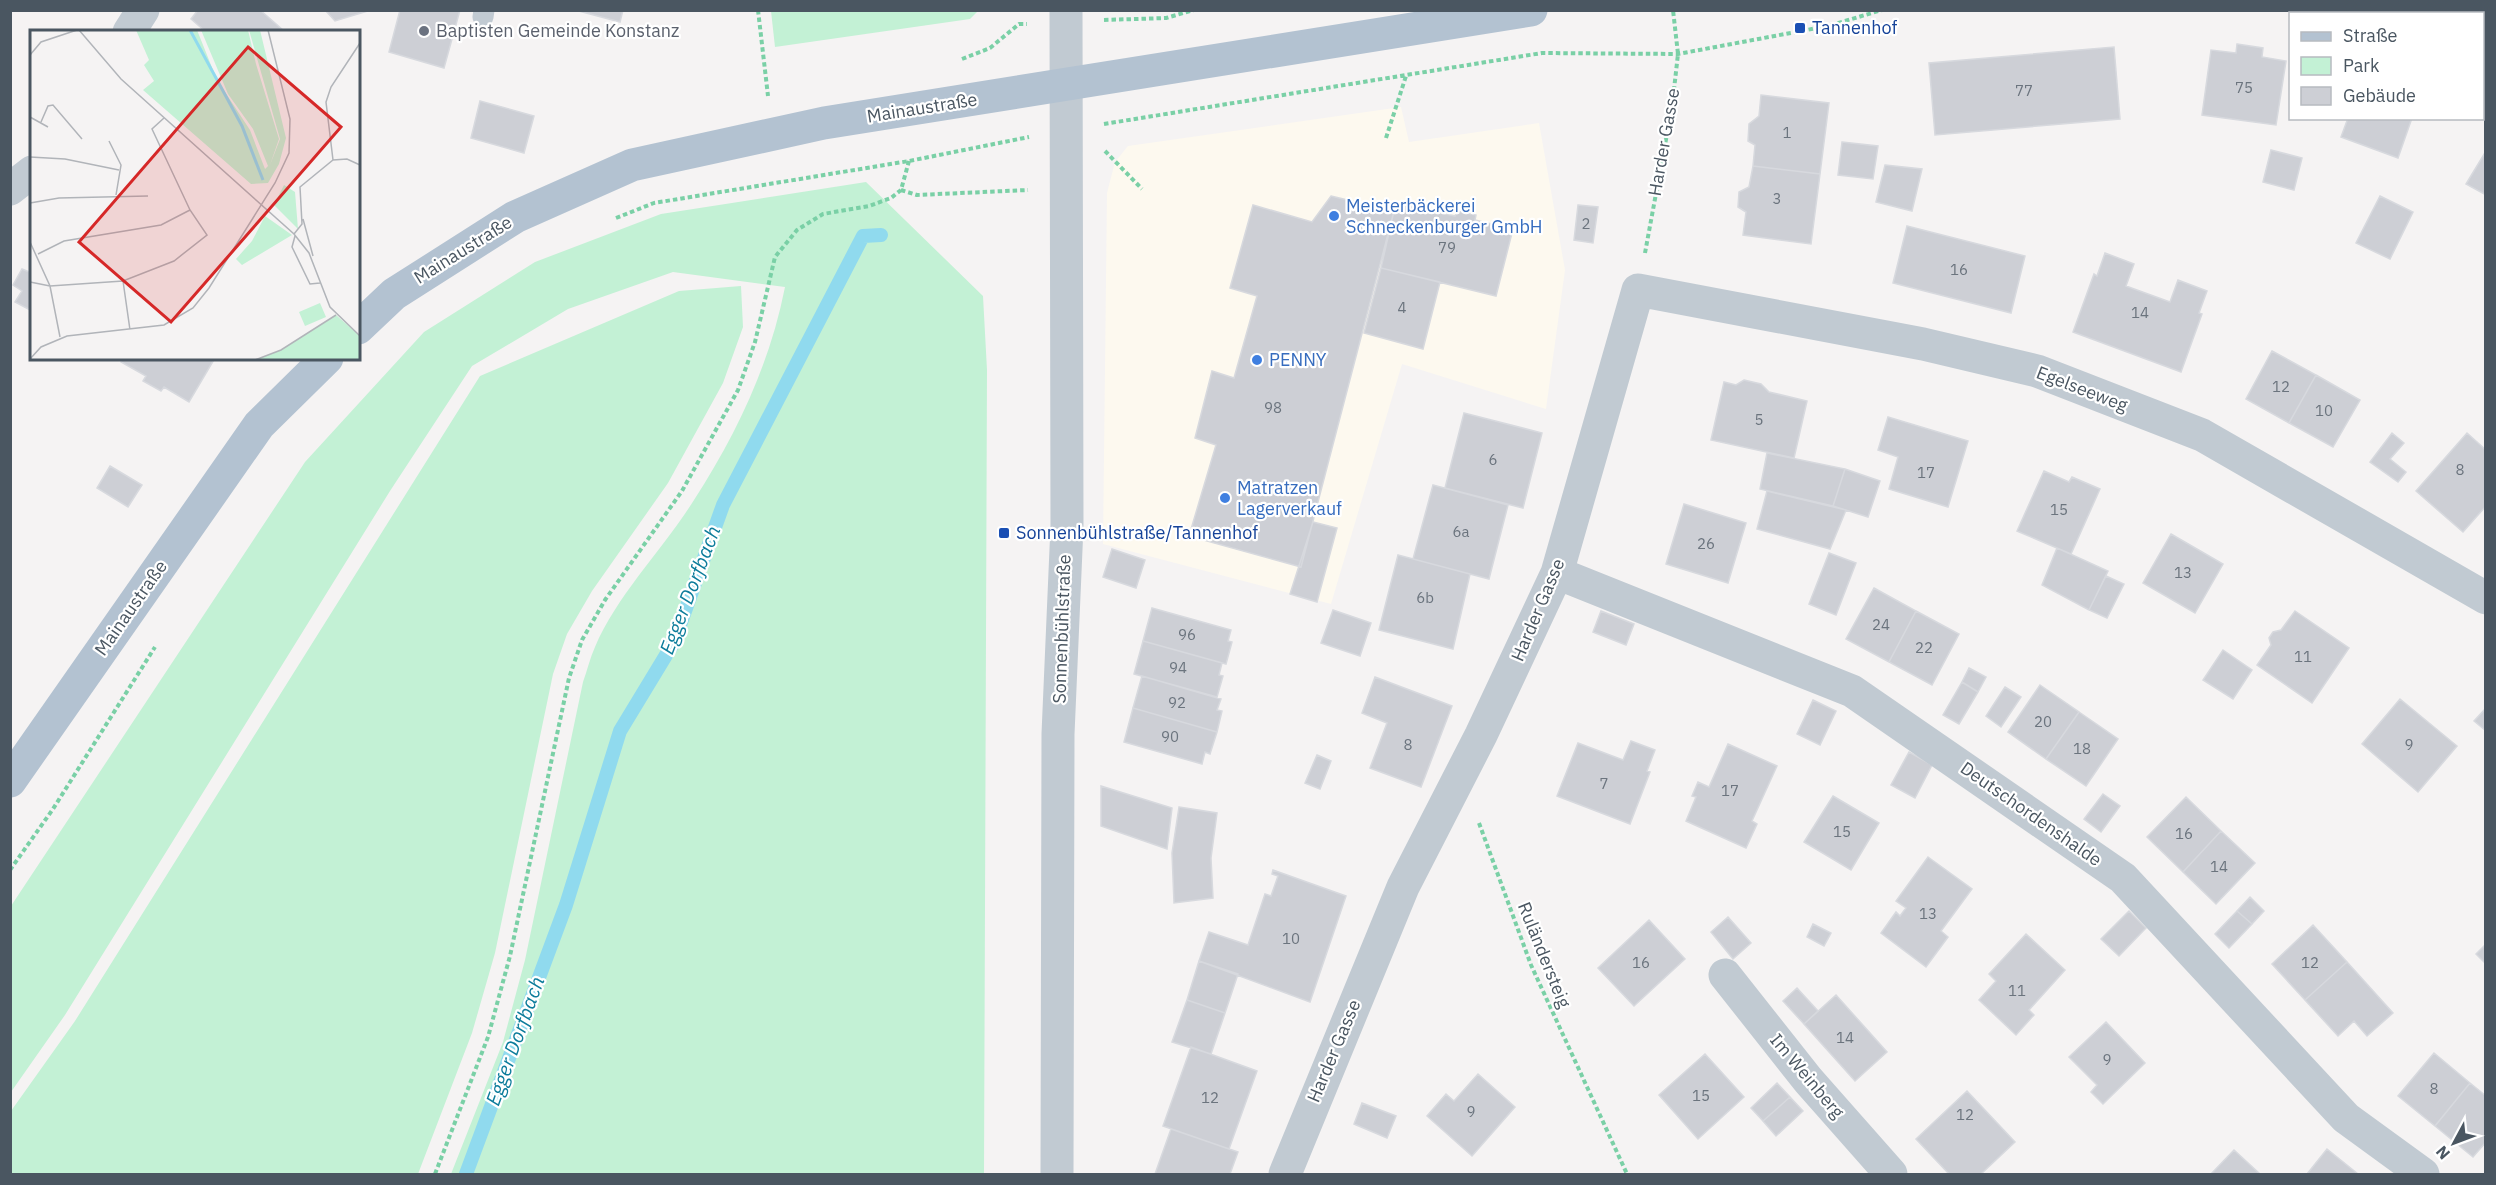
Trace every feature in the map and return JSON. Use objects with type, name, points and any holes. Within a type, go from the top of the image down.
[{"type":"main road","name":"Mainaustraße","points":[[360,326],[394,294],[515,217],[632,165],[824,123],[1531,10]]},
{"type":"main road","name":"Mainaustraße","points":[[10,781],[259,425],[325,360]]},
{"type":"street","points":[[130,30],[143,10]]},
{"type":"street","name":"Sonnenbühlstraße","points":[[1057,1174],[1058,734],[1067,526],[1065,188],[1073,129],[1064,84],[1066,17]]},
{"type":"street","points":[[10,189],[30,174]]},
{"type":"street","name":"Harder Gasse","points":[[1285,1174],[1403,887],[1481,735],[1557,573],[1638,290]]},
{"type":"street","name":"Egelseeweg","points":[[1638,290],[1923,344],[2037,371],[2202,435],[2486,598]]},
{"type":"street","name":"Deutschordenshalde","points":[[1557,573],[1852,691],[2123,878],[2346,1118],[2423,1174]]},
{"type":"street","name":"Im Weinberg","points":[[1725,975],[1808,1080],[1891,1174]]},
{"type":"path","points":[[759,10],[768,100]]},
{"type":"path","points":[[1066,17],[1166,18],[1194,10]]},
{"type":"path","name":"Harder Gasse","points":[[1638,290],[1672,107],[1678,54],[1673,10]]},
{"type":"path","points":[[612,219],[654,203],[909,161],[1073,129],[1542,53],[1678,54],[1828,26],[1882,10]]},
{"type":"path","points":[[1386,138],[1406,76]]},
{"type":"path","points":[[1073,129],[1142,189]]},
{"type":"path","points":[[435,1174],[488,1037],[508,966],[569,678],[582,640],[605,600],[682,491],[738,390],[755,342],[775,257],[797,230],[823,214],[869,206],[891,198],[901,190],[909,161]]},
{"type":"path","points":[[901,190],[917,195],[1065,188]]},
{"type":"path","points":[[10,870],[53,809],[161,637]]},
{"type":"path","name":"Ruländersteig","points":[[1480,813],[1479,824],[1531,965],[1627,1174]]},
{"type":"shaded area","points":[[1401,107],[1409,142],[1539,123],[1565,270],[1546,409],[1402,364],[1331,604],[1103,544],[1107,193],[1115,162],[1128,146]]},
{"type":"green space","points":[[771,10],[978,11],[970,19],[775,47]]},
{"type":"green space","points":[[866,182],[983,296],[987,370],[984,1174],[451,1174],[503,1042],[525,960],[583,682],[593,651],[604,628],[628,590],[682,518],[724,450],[750,398],[779,316],[785,287],[673,272],[568,309],[472,366],[390,491],[65,1015],[11,1092],[11,906],[305,462],[424,332],[535,262],[661,214]]},
{"type":"green space","points":[[741,286],[743,327],[723,383],[668,483],[592,591],[567,634],[553,674],[495,953],[472,1033],[418,1174],[11,1174],[11,1111],[75,1021],[480,376],[679,291]]},
{"type":"building","points":[[198,10],[260,10],[283,30],[204,30],[191,19]]},
{"type":"building","points":[[325,10],[371,10],[335,21]]},
{"type":"building","name":"Baptisten Gemeinde Konstanz","points":[[400,10],[460,10],[444,68],[389,52]]},
{"type":"building","points":[[575,10],[623,10],[620,22]]},
{"type":"building","points":[[2237,44],[2263,48],[2262,57],[2286,61],[2276,125],[2202,115],[2211,50],[2236,53]]},
{"type":"building","points":[[2114,47],[2120,119],[1935,135],[1929,63]]},
{"type":"building","points":[[1761,95],[1829,103],[1820,174],[1753,166],[1755,145],[1748,141],[1749,124],[1759,116]]},
{"type":"building","points":[[480,101],[534,116],[524,153],[471,138]]},
{"type":"building","points":[[2347,120],[2411,120],[2398,158],[2341,137]]},
{"type":"building","points":[[1842,142],[1878,146],[1873,179],[1838,175]]},
{"type":"building","points":[[2271,150],[2302,158],[2294,190],[2263,182]]},
{"type":"building","points":[[2486,151],[2486,195],[2466,184]]},
{"type":"building","points":[[1885,165],[1922,169],[1912,211],[1876,202]]},
{"type":"building","points":[[1753,166],[1820,174],[1811,244],[1743,235],[1746,212],[1738,207],[1739,192],[1749,187]]},
{"type":"building","points":[[1331,196],[1394,211],[1301,567],[1189,536],[1216,445],[1195,438],[1212,371],[1234,378],[1257,296],[1230,288],[1253,205],[1312,222]]},
{"type":"building","points":[[2380,196],[2413,212],[2390,259],[2356,243]]},
{"type":"building","points":[[1396,202],[1455,216],[1457,211],[1476,215],[1475,220],[1513,229],[1496,296],[1381,268]]},
{"type":"building","points":[[1578,205],[1598,207],[1593,243],[1574,240]]},
{"type":"building","points":[[1907,226],[2025,256],[2011,313],[1893,283]]},
{"type":"building","points":[[2105,253],[2134,264],[2126,286],[2170,302],[2178,280],[2207,291],[2199,313],[2202,314],[2181,372],[2073,332],[2094,274],[2097,276]]},
{"type":"building","points":[[1381,268],[1440,282],[1423,349],[1364,333]]},
{"type":"building","points":[[22,269],[30,272],[30,310],[15,302],[22,291],[13,285]]},
{"type":"building","points":[[2272,351],[2316,375],[2289,423],[2246,399]]},
{"type":"building","points":[[122,360],[214,360],[189,402],[164,387],[161,391],[143,381],[146,376],[121,362]]},
{"type":"building","points":[[2316,375],[2360,400],[2333,447],[2289,423]]},
{"type":"building","points":[[1744,380],[1761,384],[1769,392],[1807,401],[1794,458],[1711,440],[1724,382],[1736,385]]},
{"type":"building","points":[[1464,413],[1542,433],[1523,508],[1445,488]]},
{"type":"building","points":[[1888,417],[1968,441],[1948,507],[1889,489],[1898,457],[1878,450]]},
{"type":"building","points":[[2392,433],[2404,443],[2390,459],[2406,472],[2398,482],[2370,462]]},
{"type":"building","points":[[2467,433],[2486,450],[2486,506],[2463,532],[2416,491]]},
{"type":"building","points":[[1767,453],[1845,469],[1833,506],[1760,489]]},
{"type":"building","points":[[110,466],[142,485],[128,507],[97,488]]},
{"type":"building","points":[[1845,469],[1880,481],[1868,517],[1833,506]]},
{"type":"building","points":[[2044,471],[2069,482],[2072,477],[2100,489],[2071,554],[2017,531]]},
{"type":"building","points":[[1433,485],[1508,505],[1489,579],[1413,559]]},
{"type":"building","points":[[1767,491],[1846,510],[1830,549],[1757,529]]},
{"type":"building","points":[[1684,504],[1746,523],[1728,583],[1666,564]]},
{"type":"building","points":[[1313,522],[1337,528],[1317,602],[1290,594]]},
{"type":"building","points":[[2171,534],[2223,564],[2195,613],[2143,583]]},
{"type":"building","points":[[2057,548],[2108,571],[2089,610],[2042,585]]},
{"type":"building","points":[[1112,549],[1145,560],[1136,588],[1103,577]]},
{"type":"building","points":[[1829,553],[1856,563],[1836,615],[1809,604]]},
{"type":"building","points":[[1398,555],[1470,574],[1453,649],[1379,630]]},
{"type":"building","points":[[2106,576],[2124,584],[2107,618],[2089,610]]},
{"type":"building","points":[[1874,588],[1916,611],[1889,662],[1846,639]]},
{"type":"building","points":[[1152,608],[1231,630],[1228,641],[1232,642],[1226,664],[1143,641]]},
{"type":"building","points":[[1333,610],[1371,623],[1360,656],[1321,643]]},
{"type":"building","points":[[1601,611],[1634,624],[1626,645],[1593,632]]},
{"type":"building","points":[[1916,611],[1959,634],[1932,685],[1889,662]]},
{"type":"building","points":[[2295,611],[2349,648],[2312,703],[2257,665],[2271,645],[2269,638],[2273,632],[2281,630]]},
{"type":"building","points":[[1143,641],[1222,663],[1219,675],[1223,676],[1217,697],[1134,674]]},
{"type":"building","points":[[2223,650],[2252,670],[2233,699],[2203,680]]},
{"type":"building","points":[[1969,668],[1986,677],[1978,692],[1962,682]]},
{"type":"building","points":[[1142,676],[1221,699],[1217,710],[1222,711],[1217,732],[1133,708]]},
{"type":"building","points":[[1375,677],[1452,706],[1421,787],[1370,768],[1387,723],[1362,713]]},
{"type":"building","points":[[1962,682],[1978,692],[1959,724],[1943,715]]},
{"type":"building","points":[[2040,685],[2079,712],[2046,759],[2008,732]]},
{"type":"building","points":[[2005,687],[2021,697],[2001,727],[1986,716]]},
{"type":"building","points":[[2400,699],[2457,746],[2418,792],[2362,744]]},
{"type":"building","points":[[1813,700],[1836,711],[1820,745],[1797,734]]},
{"type":"building","points":[[1133,708],[1217,732],[1210,754],[1205,752],[1202,764],[1124,742]]},
{"type":"building","points":[[2486,708],[2486,731],[2474,721]]},
{"type":"building","points":[[2079,712],[2118,739],[2086,786],[2046,759]]},
{"type":"building","points":[[1631,741],[1655,750],[1647,771],[1650,772],[1630,824],[1557,796],[1578,743],[1623,760]]},
{"type":"building","points":[[1728,744],[1777,766],[1752,821],[1757,824],[1746,848],[1686,821],[1696,797],[1692,796],[1698,782],[1709,787]]},
{"type":"building","points":[[1909,752],[1932,765],[1915,798],[1891,785]]},
{"type":"building","points":[[1317,755],[1331,761],[1320,789],[1305,783]]},
{"type":"building","points":[[1101,786],[1172,808],[1167,849],[1101,826]]},
{"type":"building","points":[[2103,794],[2120,806],[2101,832],[2084,819]]},
{"type":"building","points":[[1833,796],[1879,823],[1851,870],[1804,842]]},
{"type":"building","points":[[2186,797],[2221,831],[2183,872],[2147,837]]},
{"type":"building","points":[[1179,807],[1217,813],[1211,858],[1213,898],[1174,903],[1172,853]]},
{"type":"building","points":[[2221,831],[2255,863],[2216,904],[2183,872]]},
{"type":"building","points":[[1928,857],[1972,889],[1941,931],[1948,937],[1926,967],[1881,933],[1896,912],[1900,916],[1906,908],[1896,901]]},
{"type":"building","points":[[1273,870],[1346,896],[1310,1002],[1199,961],[1209,932],[1248,945],[1265,894],[1271,896],[1278,876],[1272,874]]},
{"type":"building","points":[[2250,897],[2264,911],[2252,924],[2237,911]]},
{"type":"building","points":[[2129,911],[2146,928],[2119,956],[2101,939]]},
{"type":"building","points":[[2237,911],[2252,924],[2229,948],[2215,934]]},
{"type":"building","points":[[1728,917],[1751,943],[1733,959],[1711,932]]},
{"type":"building","points":[[1649,920],[1685,959],[1634,1006],[1598,968]]},
{"type":"building","points":[[1813,924],[1831,933],[1824,946],[1807,937]]},
{"type":"building","points":[[2313,925],[2347,962],[2305,1000],[2272,964]]},
{"type":"building","points":[[2026,934],[2065,970],[2029,1010],[2034,1015],[2016,1035],[1979,1000],[1996,981],[1989,974]]},
{"type":"building","points":[[2486,944],[2486,964],[2476,954]]},
{"type":"building","points":[[1199,961],[1238,974],[1225,1013],[1187,1000]]},
{"type":"building","points":[[2347,962],[2393,1013],[2367,1036],[2354,1021],[2338,1036],[2305,1000]]},
{"type":"building","points":[[1797,988],[1818,1011],[1804,1024],[1783,1001]]},
{"type":"building","points":[[1836,995],[1887,1052],[1855,1081],[1804,1024]]},
{"type":"building","points":[[1187,1000],[1225,1013],[1211,1054],[1172,1042]]},
{"type":"building","points":[[2106,1022],[2145,1063],[2103,1104],[2091,1092],[2097,1085],[2069,1057]]},
{"type":"building","points":[[1191,1047],[1257,1071],[1229,1149],[1163,1126]]},
{"type":"building","points":[[2434,1053],[2470,1083],[2435,1126],[2398,1096]]},
{"type":"building","points":[[1705,1054],[1744,1097],[1698,1139],[1659,1095]]},
{"type":"building","points":[[1478,1074],[1515,1107],[1472,1156],[1427,1116],[1446,1094],[1454,1101]]},
{"type":"building","points":[[1777,1083],[1790,1097],[1763,1121],[1751,1108]]},
{"type":"building","points":[[2470,1083],[2486,1096],[2486,1142],[2473,1157],[2435,1126]]},
{"type":"building","points":[[1967,1091],[2015,1142],[1981,1174],[1949,1174],[1916,1139]]},
{"type":"building","points":[[1790,1097],[1803,1111],[1776,1136],[1763,1121]]},
{"type":"building","points":[[1362,1103],[1396,1116],[1387,1138],[1354,1124]]},
{"type":"building","points":[[1171,1129],[1238,1152],[1230,1174],[1155,1174]]},
{"type":"building","points":[[2327,1149],[2358,1174],[2307,1174]]},
{"type":"building","points":[[2234,1150],[2260,1174],[2211,1174]]},
{"type":"waterway","name":"Egger Dorfbach","points":[[466,1174],[566,905],[620,731],[674,642],[723,505],[863,236],[881,235]]},
{"type":"place","name":"Tannenhof","points":[[1800,28]]},
{"type":"place","name":"Baptisten Gemeinde Konstanz","points":[[424,31]]},
{"type":"place","name":"Meisterbäckerei Schneckenburger GmbH","points":[[1334,216]]},
{"type":"place","name":"PENNY","points":[[1257,360]]},
{"type":"place","name":"Matratzen Lagerverkauf","points":[[1225,498]]},
{"type":"place","name":"Sonnenbühlstraße/Tannenhof","points":[[1004,533]]}]
